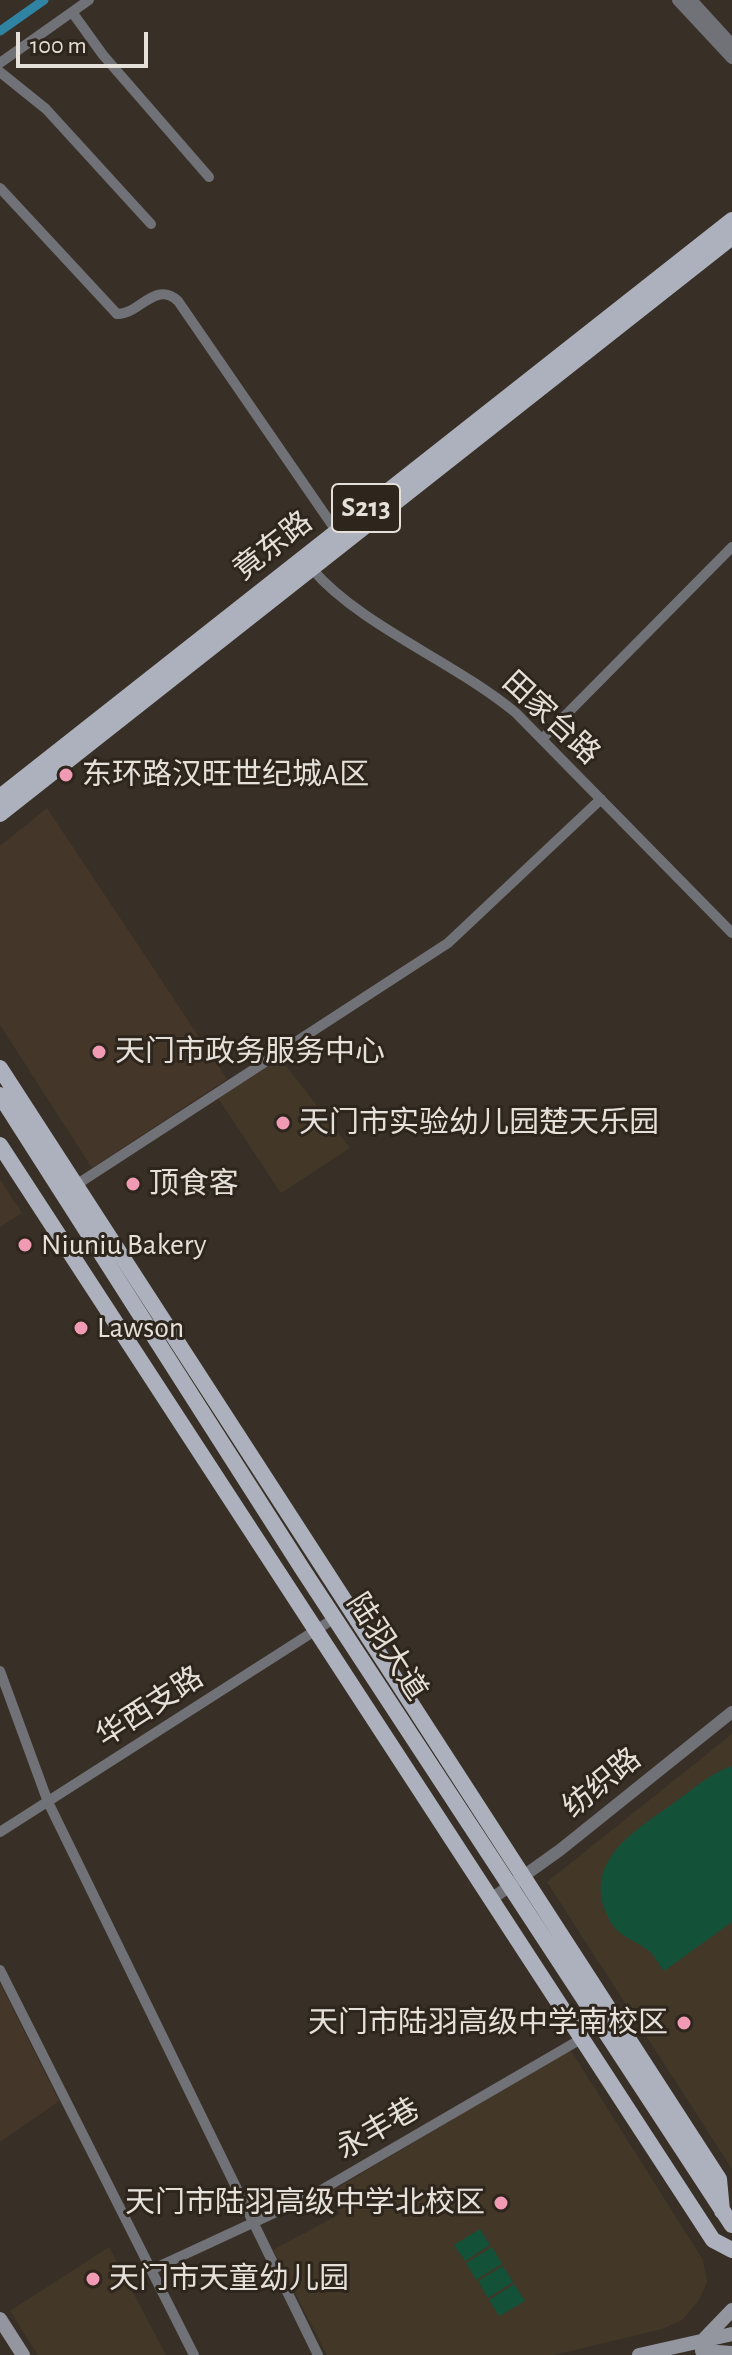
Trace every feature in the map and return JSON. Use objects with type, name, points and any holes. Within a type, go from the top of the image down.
[{"type":"main road","name":"竟东路","points":[[0,814],[312,569],[340,537],[732,220]]},
{"type":"main road","name":"竟东路","points":[[0,797],[732,237]]},
{"type":"main road","points":[[0,1068],[76,1185],[506,1888],[581,2039],[713,2240],[732,2250]]},
{"type":"main road","name":"陆羽大道","points":[[0,1095],[732,2241]]},
{"type":"main road","name":"陆羽大道","points":[[0,1116],[320,1626]]},
{"type":"main road","points":[[0,1145],[320,1626],[506,1888],[719,2179],[722,2211]]},
{"type":"main road","name":"陆羽大道","points":[[506,1888],[732,2225]]},
{"type":"main road","points":[[701,2346],[732,2310]]},
{"type":"main road","points":[[0,2319],[23,2355]]},
{"type":"main road","points":[[683,2355],[732,2334]]},
{"type":"main road","points":[[0,2337],[12,2355]]},
{"type":"main road","points":[[639,2355],[732,2344]]},
{"type":"main road","points":[[701,2346],[732,2353]]},
{"type":"street","points":[[0,63],[89,0]]},
{"type":"street","points":[[678,0],[732,58]]},
{"type":"street","points":[[691,0],[732,45]]},
{"type":"street","points":[[72,12],[103,55],[209,177]]},
{"type":"street","points":[[0,72],[46,109],[151,224]]},
{"type":"street","points":[[0,188],[117,314],[125,315],[155,295],[167,294],[178,301],[340,537]]},
{"type":"street","points":[[542,739],[732,547]]},
{"type":"street","name":"田家台路","points":[[312,569],[344,599],[498,699],[542,739],[732,933]]},
{"type":"street","points":[[76,1185],[448,943],[601,799]]},
{"type":"street","name":"华西支路","points":[[0,1832],[320,1626]]},
{"type":"street","points":[[0,1671],[48,1802],[318,2355]]},
{"type":"street","name":"纺织路","points":[[506,1888],[732,1712]]},
{"type":"street","points":[[0,1970],[194,2355]]},
{"type":"street","name":"永丰巷","points":[[151,2270],[232,2231],[255,2225],[322,2190],[581,2039]]},
{"type":"street","points":[[719,2179],[732,2191]]},
{"type":"shaded area","points":[[47,808],[227,1079],[92,1168],[0,1025],[0,846]]},
{"type":"shaded area","name":"天门市实验幼儿园楚天乐园","points":[[280,1058],[350,1148],[281,1193],[218,1098]]},
{"type":"shaded area","points":[[0,1179],[22,1213],[0,1227]]},
{"type":"shaded area","name":"天门市陆羽高级中学南校区","points":[[732,1734],[732,2169],[547,1882]]},
{"type":"shaded area","points":[[0,1983],[59,2101],[0,2142]]},
{"type":"shaded area","name":"天门市陆羽高级中学北校区","points":[[570,2049],[703,2260],[707,2282],[699,2300],[682,2320],[662,2329],[554,2355],[327,2355],[273,2250],[340,2214],[329,2193]]},
{"type":"shaded area","name":"天门市天童幼儿园","points":[[109,2247],[166,2355],[38,2355],[10,2311]]},
{"type":"green space","points":[[732,1766],[732,1922],[664,1971],[649,1951],[621,1933],[608,1917],[602,1897],[602,1879],[607,1863],[644,1824],[702,1782]]},
{"type":"green space","points":[[480,2229],[490,2245],[465,2261],[454,2245]]},
{"type":"green space","points":[[492,2247],[502,2264],[476,2280],[466,2263]]},
{"type":"green space","points":[[503,2266],[513,2282],[488,2298],[478,2281]]},
{"type":"green space","points":[[514,2284],[525,2301],[499,2316],[489,2300]]},
{"type":"waterway","points":[[0,31],[44,0]]},
{"type":"place","name":"东环路汉旺世纪城A区","points":[[66,775]]},
{"type":"place","name":"天门市政务服务中心","points":[[99,1052]]},
{"type":"place","name":"天门市实验幼儿园楚天乐园","points":[[283,1123]]},
{"type":"place","name":"顶食客","points":[[133,1184]]},
{"type":"place","name":"Niuniu Bakery","points":[[25,1245]]},
{"type":"place","name":"Lawson","points":[[81,1328]]},
{"type":"place","name":"天门市陆羽高级中学南校区","points":[[684,2023]]},
{"type":"place","name":"天门市陆羽高级中学北校区","points":[[501,2203]]},
{"type":"place","name":"天门市天童幼儿园","points":[[93,2279]]}]
